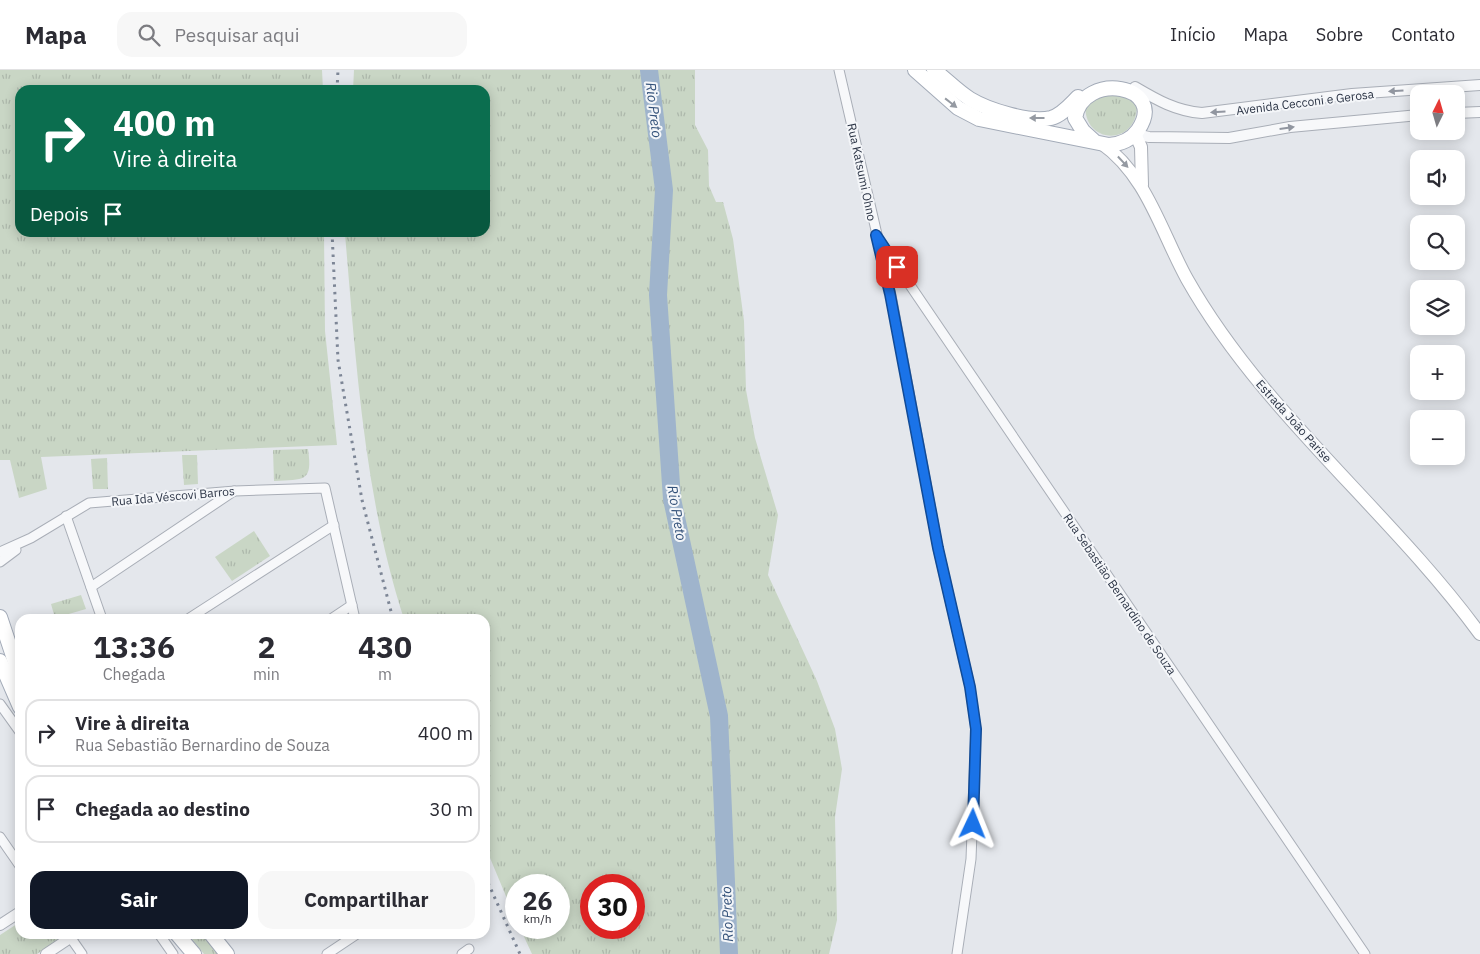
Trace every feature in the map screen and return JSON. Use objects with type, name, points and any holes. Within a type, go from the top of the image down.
[{"type":"main road","points":[[915,70],[958,108],[979,119],[1098,142],[1123,142],[1135,134],[1143,121],[1144,107],[1130,82],[1111,76],[1097,78],[1083,88],[1064,112],[1050,118],[1028,118],[985,107],[969,98],[934,70]]},
{"type":"main road","points":[[1083,88],[1075,118],[1083,131],[1098,142]]},
{"type":"main road","name":"Estrada João Parise","points":[[1135,134],[1145,142],[1142,185]]},
{"type":"main road","name":"Estrada João Parise","points":[[1098,142],[1123,161],[1142,185],[1176,257],[1198,297],[1254,377],[1427,567],[1480,634]]},
{"type":"main road","points":[[0,617],[15,662]]},
{"type":"main road","points":[[0,661],[15,696]]},
{"type":"main road","points":[[181,939],[194,954]]},
{"type":"main road","points":[[217,939],[227,954]]},
{"type":"street","name":"Rua Katsumi Ohno","points":[[839,70],[890,294],[938,548],[970,687],[976,729],[971,859],[957,954]]},
{"type":"street","name":"Avenida Cecconi e Gerosa","points":[[1130,82],[1184,112],[1202,113],[1352,94],[1480,85]]},
{"type":"street","points":[[1465,113],[1480,112]]},
{"type":"street","name":"Avenida Cecconi e Gerosa","points":[[1145,142],[1228,138],[1290,127],[1410,116]]},
{"type":"street","name":"Rua Sebastião Bernardino de Souza","points":[[876,235],[1365,954]]},
{"type":"street","name":"Rua Ida Véscovi Barros","points":[[0,562],[31,538],[89,503],[235,491],[325,488],[334,525]]},
{"type":"street","points":[[91,587],[235,491]]},
{"type":"street","points":[[66,516],[100,614]]},
{"type":"street","points":[[196,614],[334,525],[355,614]]},
{"type":"street","name":"Rua Ida Véscovi Barros","points":[[3,551],[31,538]]},
{"type":"street","points":[[338,614],[352,605]]},
{"type":"street","points":[[0,704],[3,716],[15,726]]},
{"type":"street","points":[[0,838],[15,859]]},
{"type":"street","points":[[0,925],[15,915]]},
{"type":"street","points":[[46,954],[67,939]]},
{"type":"street","points":[[74,939],[82,954]]},
{"type":"street","points":[[162,939],[173,954]]},
{"type":"street","points":[[327,954],[350,939]]},
{"type":"green space","points":[[0,70],[322,70],[323,85],[15,85],[15,237],[324,237],[325,331],[337,445],[41,457],[47,489],[19,498],[10,460],[0,460]]},
{"type":"green space","points":[[354,70],[695,70],[695,125],[708,150],[709,186],[716,202],[723,202],[733,239],[744,321],[746,390],[755,438],[778,515],[768,575],[817,681],[835,729],[842,769],[835,817],[837,920],[829,954],[532,954],[525,939],[570,939],[570,874],[505,874],[505,894],[490,858],[490,614],[403,614],[379,525],[358,380],[345,237],[490,237],[490,85],[353,85]]},
{"type":"green space","points":[[1113,83],[1137,104],[1135,119],[1128,129],[1119,134],[1109,136],[1099,133],[1091,126],[1086,114],[1086,99]]},
{"type":"green space","points":[[308,449],[309,468],[304,477],[293,480],[274,481],[273,450]]},
{"type":"green space","points":[[182,455],[197,455],[198,484],[184,485]]},
{"type":"green space","points":[[107,458],[108,489],[93,489],[91,459]]},
{"type":"green space","points":[[254,531],[270,556],[232,581],[215,557]]},
{"type":"green space","points":[[81,595],[86,609],[69,614],[54,614],[51,604]]},
{"type":"green space","points":[[15,925],[15,939],[59,939],[37,954],[0,954],[0,935]]},
{"type":"green space","points":[[192,939],[207,939],[220,954],[204,954]]},
{"type":"waterway","name":"Rio Preto","points":[[649,70],[664,190],[658,295],[672,499],[719,716],[729,954]]},
{"type":"railway","points":[[337,85],[338,70]]},
{"type":"railway","points":[[332,237],[338,360],[362,500],[392,614]]},
{"type":"railway","points":[[490,887],[520,954]]},
{"type":"route","points":[[897,267],[876,235],[890,294],[938,548],[970,687],[976,729],[973,824]]}]
